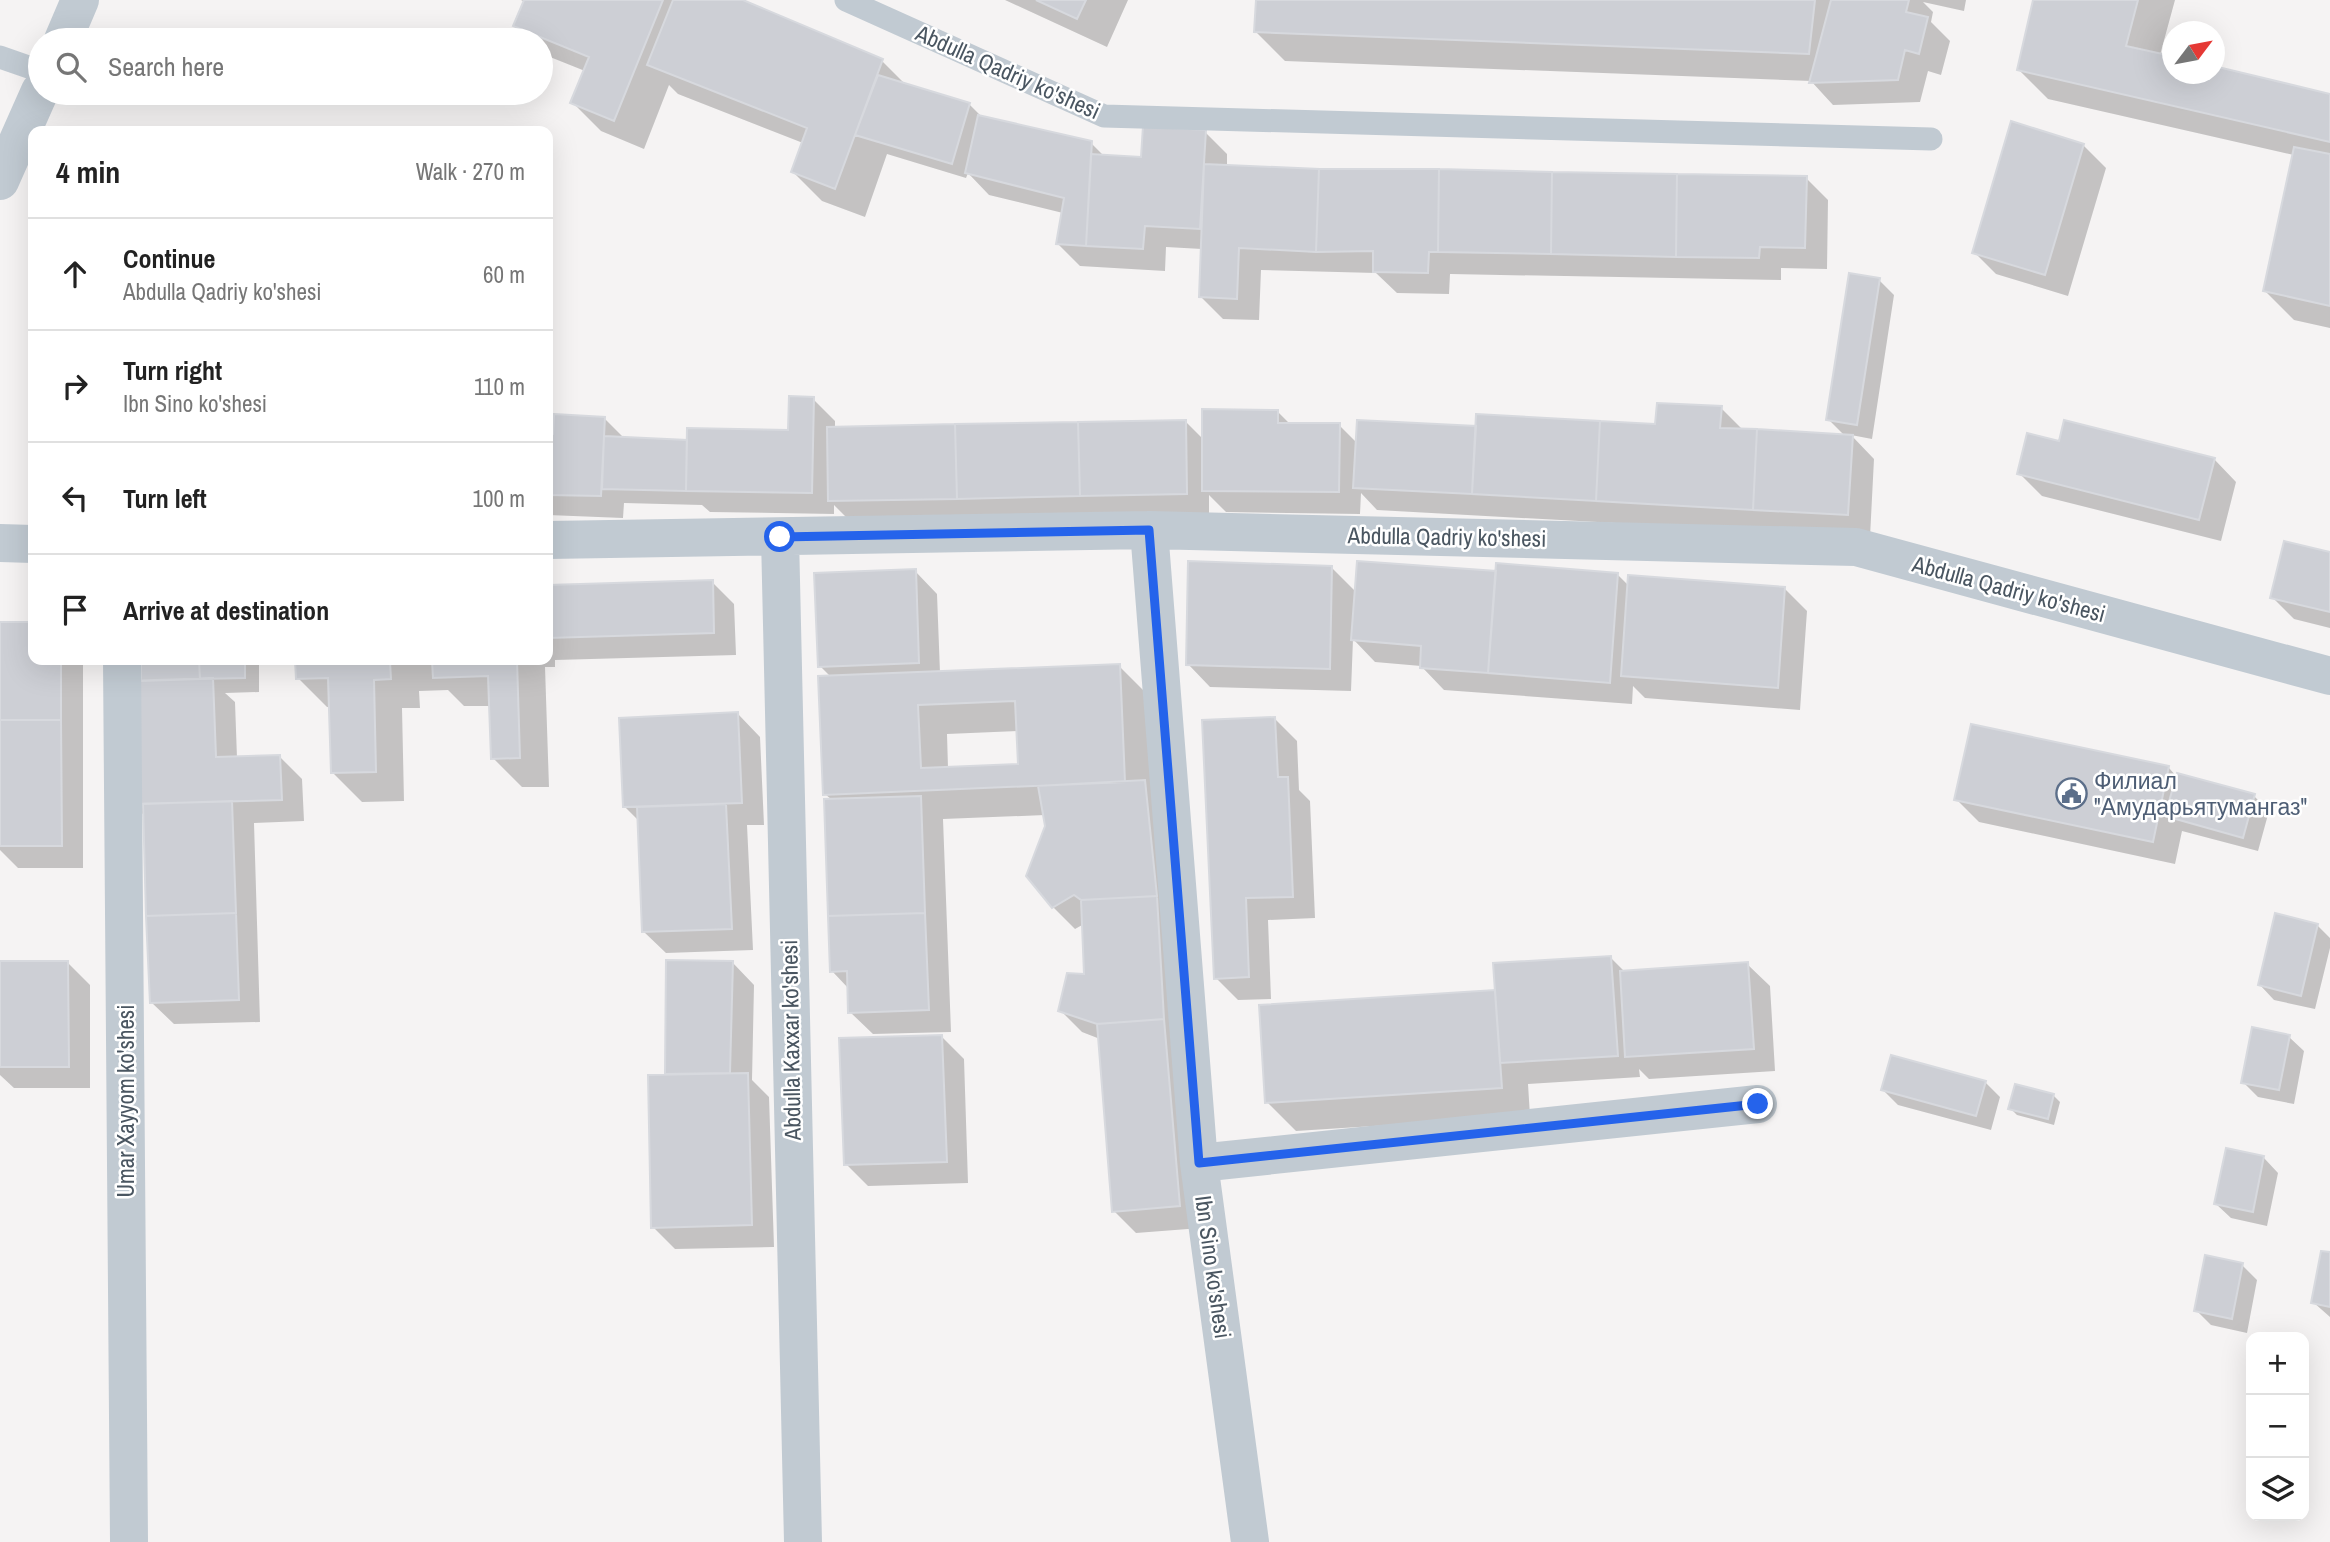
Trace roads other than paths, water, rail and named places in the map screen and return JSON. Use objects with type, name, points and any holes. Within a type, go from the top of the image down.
[{"type":"street","points":[[67,28],[80,0]]},
{"type":"street","points":[[0,181],[34,105]]},
{"type":"street","name":"Abdulla Qadriy ko'shesi","points":[[553,540],[1149,530],[1856,547],[2330,676]]},
{"type":"street","name":"Ibn Sino ko'shesi","points":[[1149,530],[1199,1163],[1250,1542]]},
{"type":"street","name":"Abdulla Kaxxar ko'shesi","points":[[780,537],[803,1542]]},
{"type":"street","points":[[0,543],[28,544]]},
{"type":"street","name":"Umar Xayyom ko'shesi","points":[[122,665],[129,1542]]},
{"type":"street","points":[[1199,1163],[1758,1104]]},
{"type":"lane","name":"Abdulla Qadriy ko'shesi","points":[[846,0],[1104,116],[1931,139]]},
{"type":"lane","points":[[0,57],[28,67]]},
{"type":"place","name":"Филиал \"Амударьятумангаз\"","points":[[2071,794]]}]
